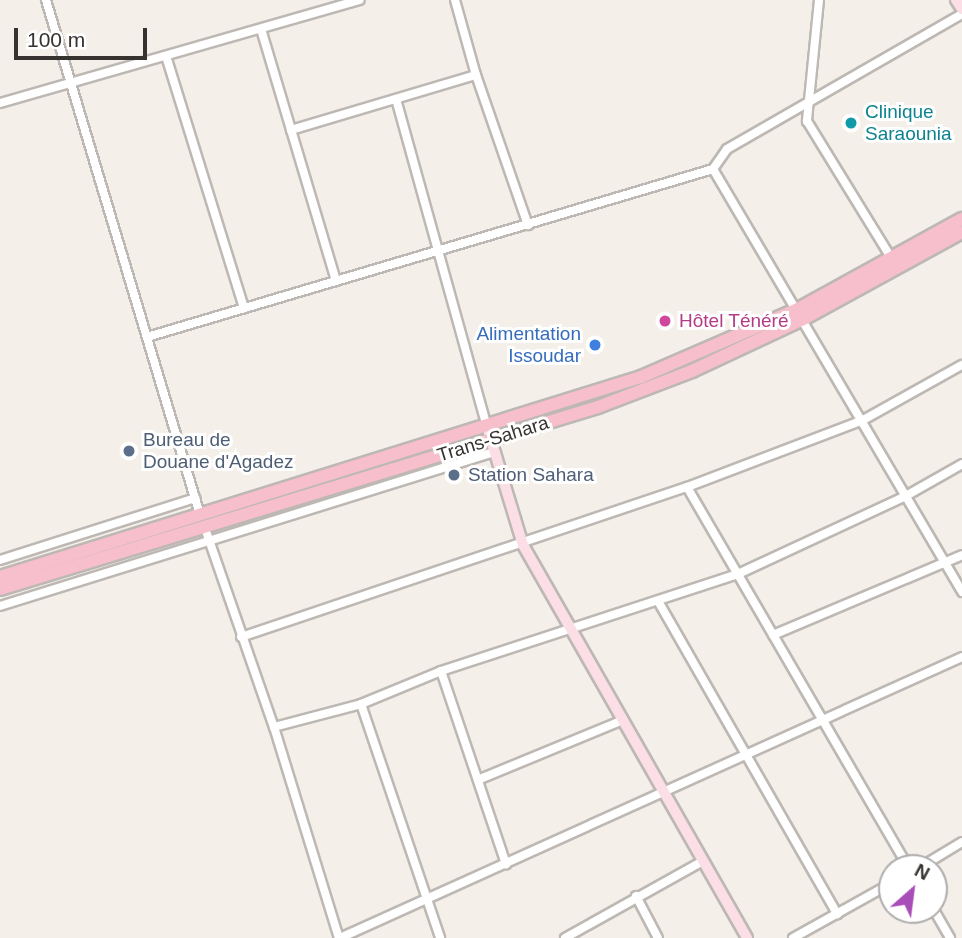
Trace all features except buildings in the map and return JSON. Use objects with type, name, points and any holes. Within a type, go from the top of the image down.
[{"type":"main road","name":"Trans-Sahara","points":[[0,589],[207,534],[493,446],[692,372],[919,250],[962,219]]},
{"type":"main road","name":"Trans-Sahara","points":[[0,577],[641,377],[801,314],[892,259],[962,232]]},
{"type":"street","points":[[46,0],[200,515]]},
{"type":"street","points":[[0,103],[360,0]]},
{"type":"street","points":[[455,0],[476,75],[528,225]]},
{"type":"street","points":[[819,0],[807,121],[892,259]]},
{"type":"street","points":[[147,337],[713,169],[727,149],[962,12],[956,0]]},
{"type":"street","points":[[261,29],[336,281]]},
{"type":"street","points":[[166,56],[244,309]]},
{"type":"street","points":[[291,130],[476,75]]},
{"type":"street","points":[[396,99],[436,251],[523,545],[747,938]]},
{"type":"street","points":[[713,169],[801,314],[904,497],[962,592]]},
{"type":"street","points":[[241,637],[523,545],[687,487],[863,420],[962,365]]},
{"type":"street","points":[[274,727],[361,704],[441,671],[738,575],[904,497],[962,464]]},
{"type":"street","points":[[687,487],[901,854]]},
{"type":"street","points":[[0,560],[195,498]]},
{"type":"street","points":[[0,606],[207,534],[274,727],[340,938],[666,794],[962,657]]},
{"type":"street","points":[[773,635],[945,565],[962,555]]},
{"type":"street","points":[[658,601],[744,756],[837,914]]},
{"type":"street","points":[[441,671],[480,779],[506,864]]},
{"type":"street","points":[[361,704],[440,938]]},
{"type":"street","points":[[480,779],[623,720]]},
{"type":"street","points":[[942,854],[962,842]]},
{"type":"street","points":[[570,937],[636,896],[703,861]]},
{"type":"street","points":[[793,938],[878,891]]},
{"type":"street","points":[[636,896],[658,938]]},
{"type":"place","name":"Clinique Saraounia","points":[[851,123]]},
{"type":"place","name":"Hôtel Ténéré","points":[[665,321]]},
{"type":"place","name":"Alimentation Issoudar","points":[[595,345]]},
{"type":"place","name":"Bureau de Douane d'Agadez","points":[[129,451]]},
{"type":"place","name":"Station Sahara","points":[[454,475]]}]
